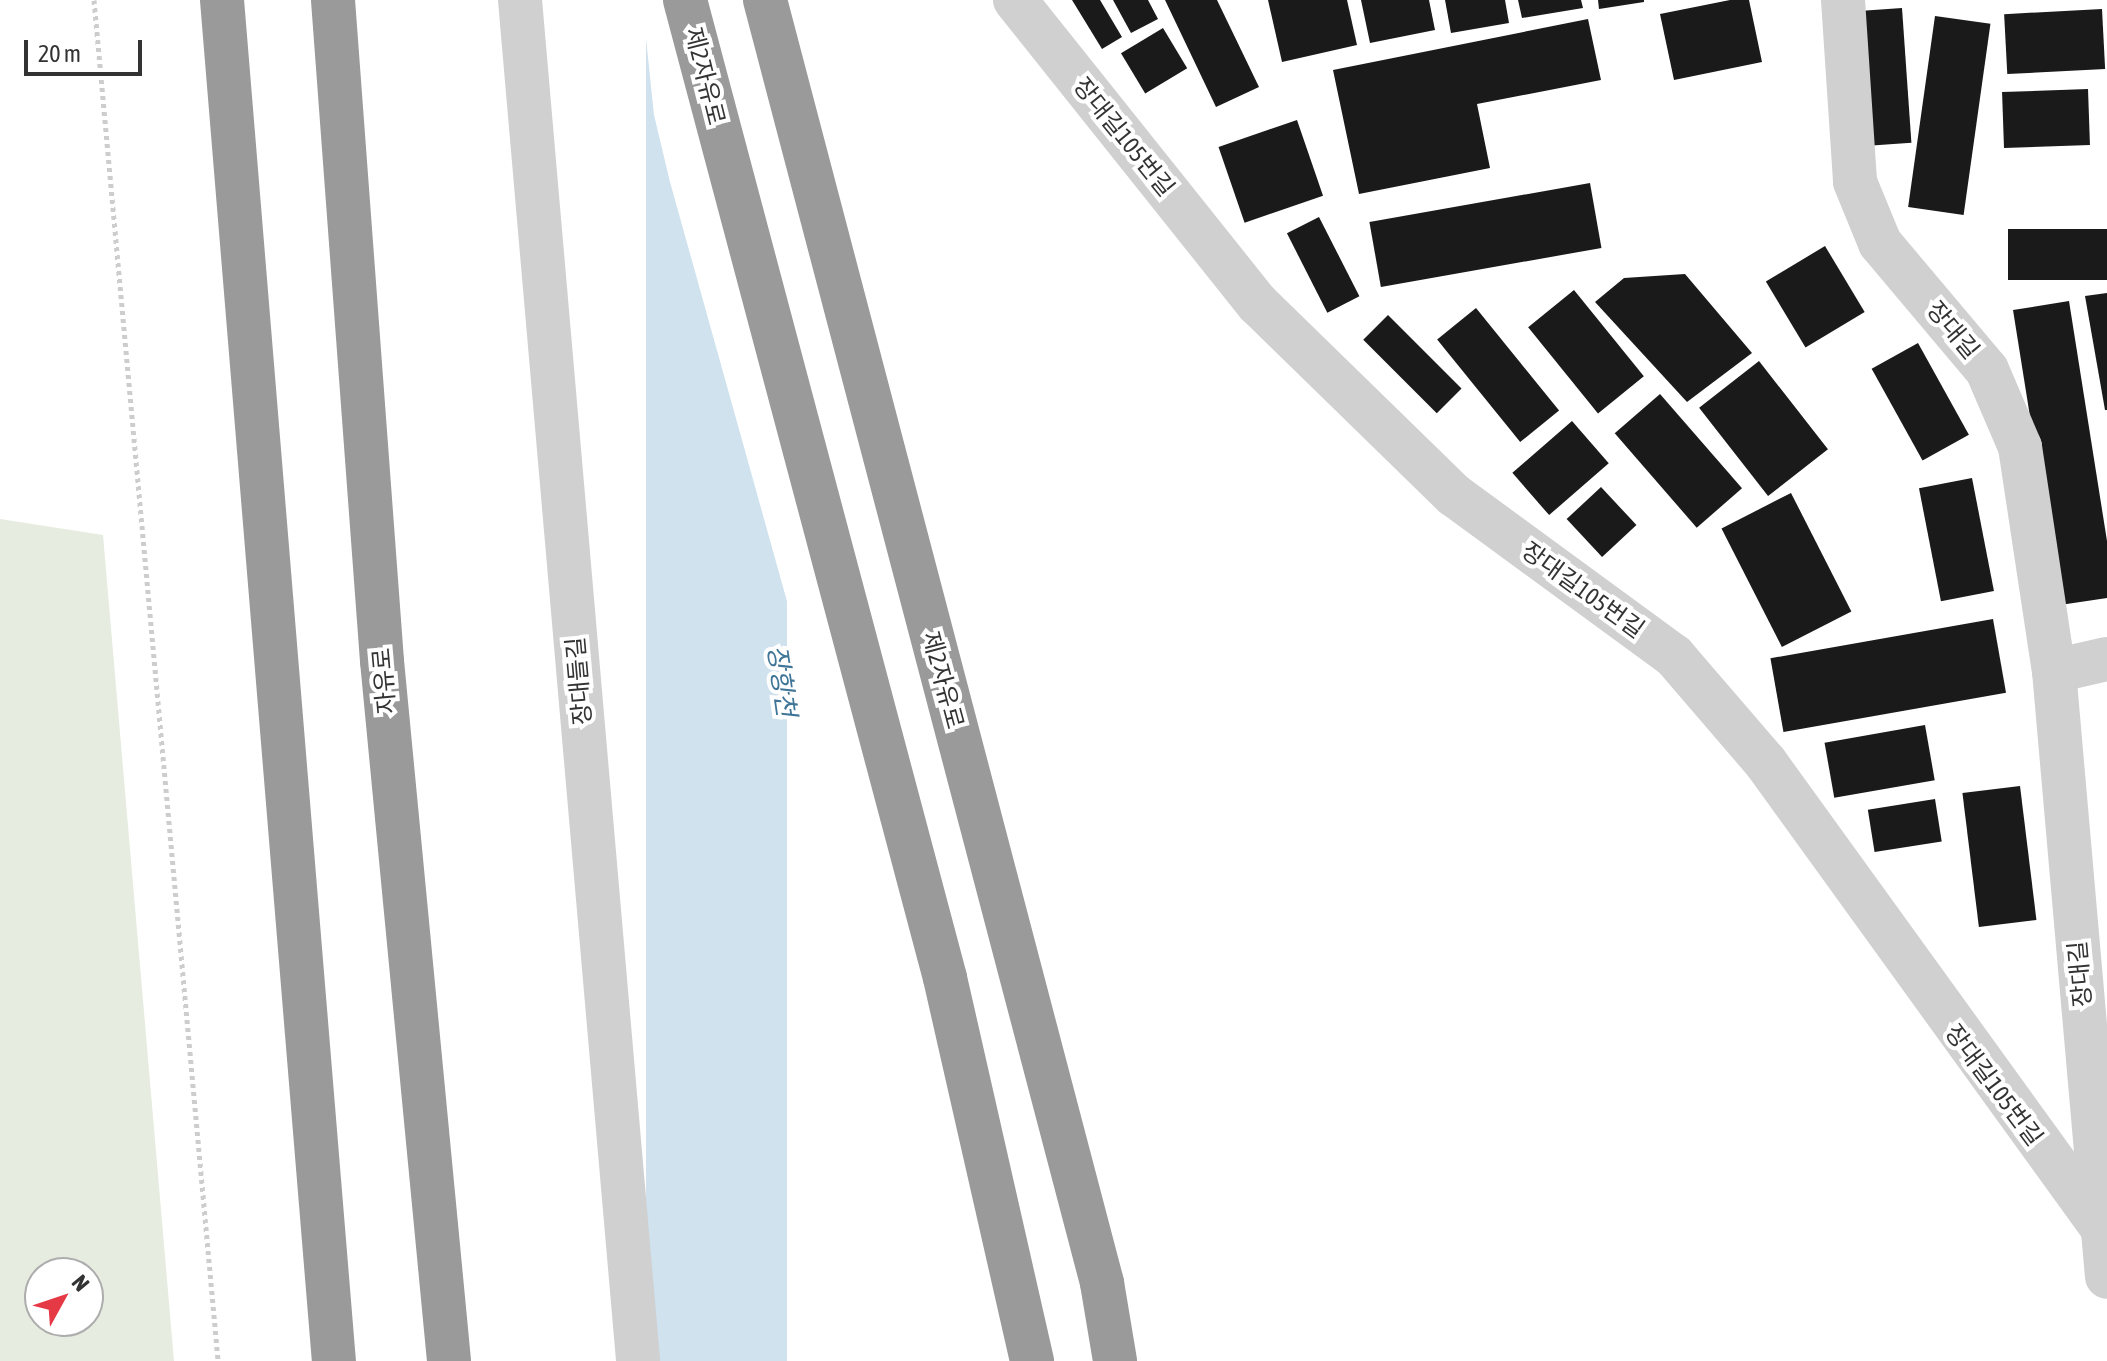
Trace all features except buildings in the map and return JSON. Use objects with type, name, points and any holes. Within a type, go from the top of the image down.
[{"type":"highway","points":[[222,0],[334,1361]]},
{"type":"highway","name":"자유로","points":[[333,0],[382,661],[449,1361]]},
{"type":"highway","name":"제2자유로","points":[[685,0],[945,978],[1032,1361]]},
{"type":"highway","name":"제2자유로","points":[[765,0],[1102,1283],[1115,1361]]},
{"type":"street","name":"장대들길","points":[[520,0],[638,1361]]},
{"type":"street","name":"장대길","points":[[1843,0],[1855,182],[1880,243],[1987,370],[2020,447],[2054,671],[2100,1225],[2107,1277]]},
{"type":"street","name":"장대길105번길","points":[[1017,1],[1258,304],[1454,495],[1674,656],[1766,763],[2100,1225]]},
{"type":"street","points":[[2054,671],[2107,659]]},
{"type":"path","points":[[94,0],[218,1361]]},
{"type":"shaded area","points":[[0,519],[103,535],[174,1361],[0,1361]]},
{"type":"water","name":"장항천","points":[[646,0],[787,0],[787,1361],[646,1361]]},
{"type":"pier","points":[[642,0],[791,0],[881,938],[670,182],[654,115]]}]
